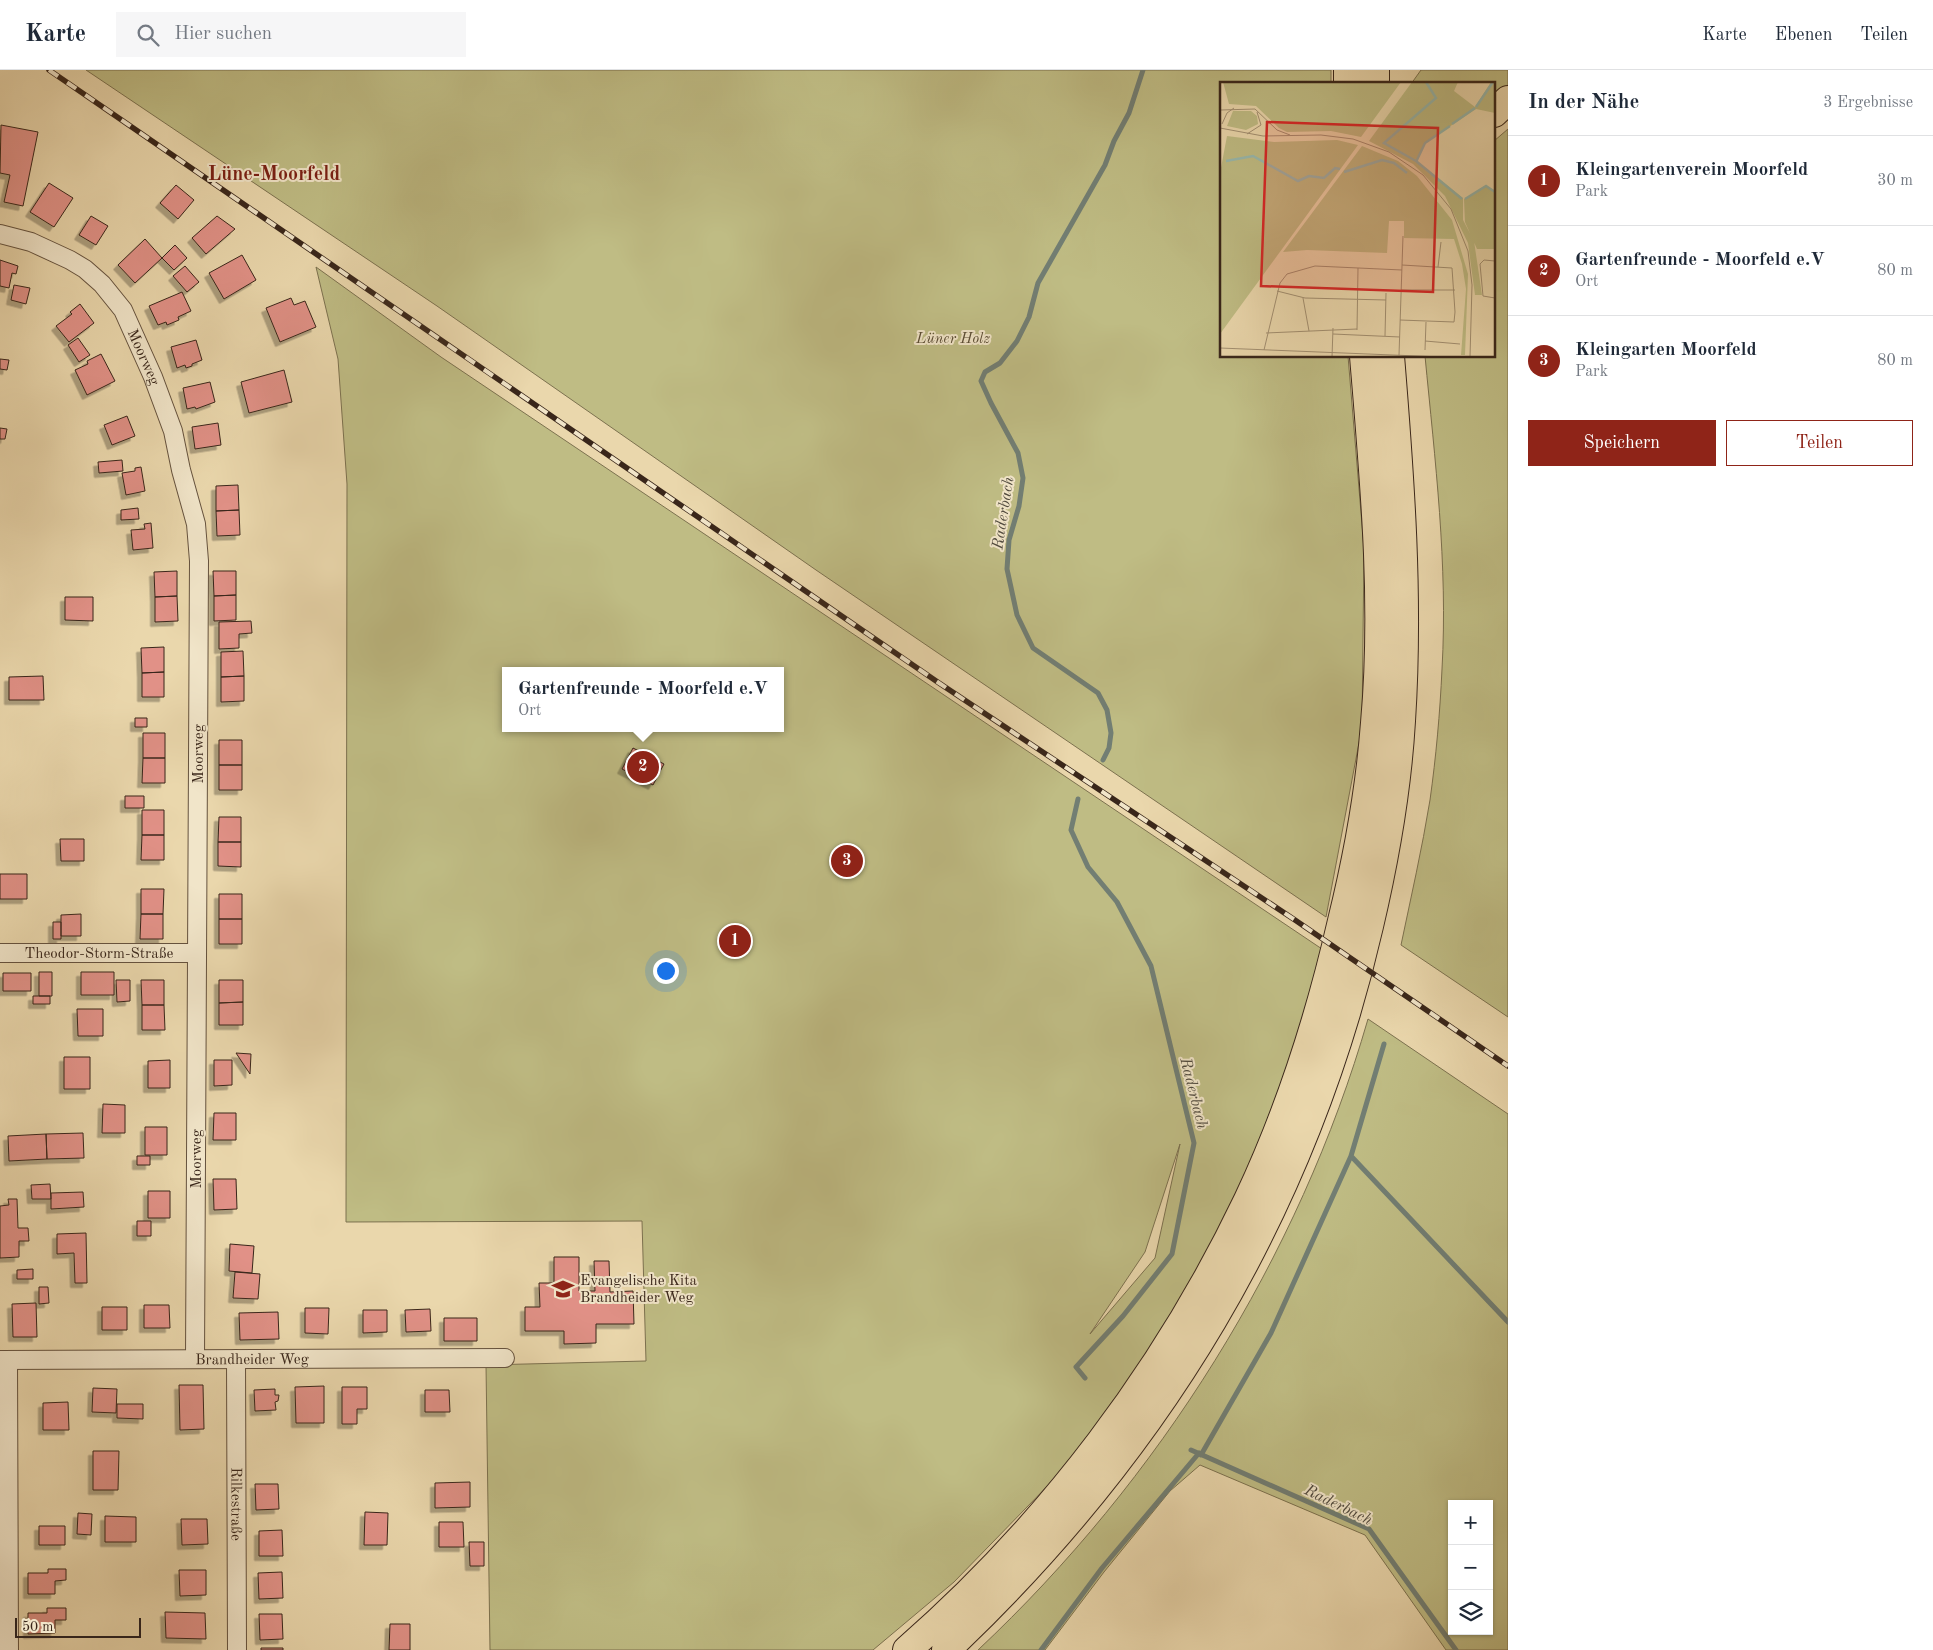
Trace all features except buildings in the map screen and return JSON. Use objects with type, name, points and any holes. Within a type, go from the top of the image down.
[{"type":"highway","points":[[1496,110],[1508,100]]},
{"type":"highway","points":[[907,1650],[984,1578],[1024,1534],[1075,1474],[1132,1399],[1184,1320],[1228,1240],[1266,1158],[1298,1076],[1326,987],[1357,858],[1376,722],[1380,622],[1376,508],[1364,358]]},
{"type":"highway","points":[[946,1650],[1003,1595],[1069,1522],[1122,1456],[1181,1371],[1230,1290],[1270,1213],[1308,1126],[1327,1074],[1353,991],[1383,867],[1394,793],[1401,724],[1404,668],[1405,569],[1392,364]]},
{"type":"street","name":"Moorweg","points":[[0,234],[31,242],[52,251],[84,269],[108,290],[122,310],[132,329],[173,431],[181,470],[196,524],[198,561],[195,1359]]},
{"type":"street","name":"Theodor-Storm-Straße","points":[[0,953],[197,952]]},
{"type":"street","name":"Brandheider Weg","points":[[4,1360],[505,1358]]},
{"type":"street","name":"Rilkestraße","points":[[236,1359],[237,1650]]},
{"type":"street","points":[[4,1360],[9,1650]]},
{"type":"green space","name":"Lüner Holz","points":[[86,70],[1331,70],[1331,82],[1220,82],[1220,358],[1348,358],[1364,549],[1362,727],[1326,917],[816,570],[437,306]]},
{"type":"green space","points":[[1421,70],[1508,70],[1508,85],[1496,95],[1496,82],[1412,82]]},
{"type":"green space","points":[[1508,129],[1508,1017],[1401,945],[1430,800],[1438,735],[1442,669],[1442,552],[1425,358],[1496,358],[1496,139]]},
{"type":"green space","points":[[316,267],[441,357],[1322,949],[1284,1091],[1194,1289],[1063,1470],[954,1582],[873,1650],[490,1650],[486,1365],[646,1361],[642,1221],[346,1222],[347,484],[338,359]],"holes":[[[1180,1144],[1155,1258],[1090,1334],[1145,1252]]]},
{"type":"green space","points":[[1368,1019],[1508,1114],[1508,1650],[1446,1650],[1365,1535],[1200,1465],[1170,1491],[1104,1572],[1045,1650],[978,1650],[1044,1584],[1106,1513],[1163,1439],[1215,1360],[1262,1279],[1303,1195],[1339,1108]]},
{"type":"waterway","name":"Raderbach","points":[[1103,760],[1109,748],[1111,733],[1107,710],[1098,693],[1033,648],[1017,615],[1007,569],[1009,540],[1019,506],[1023,478],[1018,453],[981,381],[985,372],[1000,363],[1017,341],[1029,317],[1038,283],[1105,165],[1114,141],[1129,113],[1143,70]]},
{"type":"waterway","name":"Raderbach","points":[[1078,799],[1071,830],[1088,867],[1117,902],[1151,966],[1194,1143],[1172,1254],[1123,1316],[1076,1367],[1085,1378]]},
{"type":"waterway","points":[[1351,1156],[1384,1044]]},
{"type":"waterway","points":[[1201,1455],[1271,1333],[1351,1156],[1508,1322]]},
{"type":"waterway","name":"Raderbach","points":[[1191,1450],[1369,1529],[1456,1650]]},
{"type":"waterway","points":[[1041,1650],[1102,1568],[1199,1453]]},
{"type":"railway","points":[[49,70],[939,683],[1295,920],[1508,1066]]},
{"type":"place","name":"Gartenfreunde - Moorfeld e.V","points":[[643,767]]},
{"type":"place","name":"Kleingarten Moorfeld","points":[[847,861]]},
{"type":"place","name":"Kleingartenverein Moorfeld","points":[[735,941]]},
{"type":"place","name":"Evangelische Kita Brandheider Weg","points":[[563,1289]]},
{"type":"district","name":"Lüne-Moorfeld","points":[[274,173]]}]
